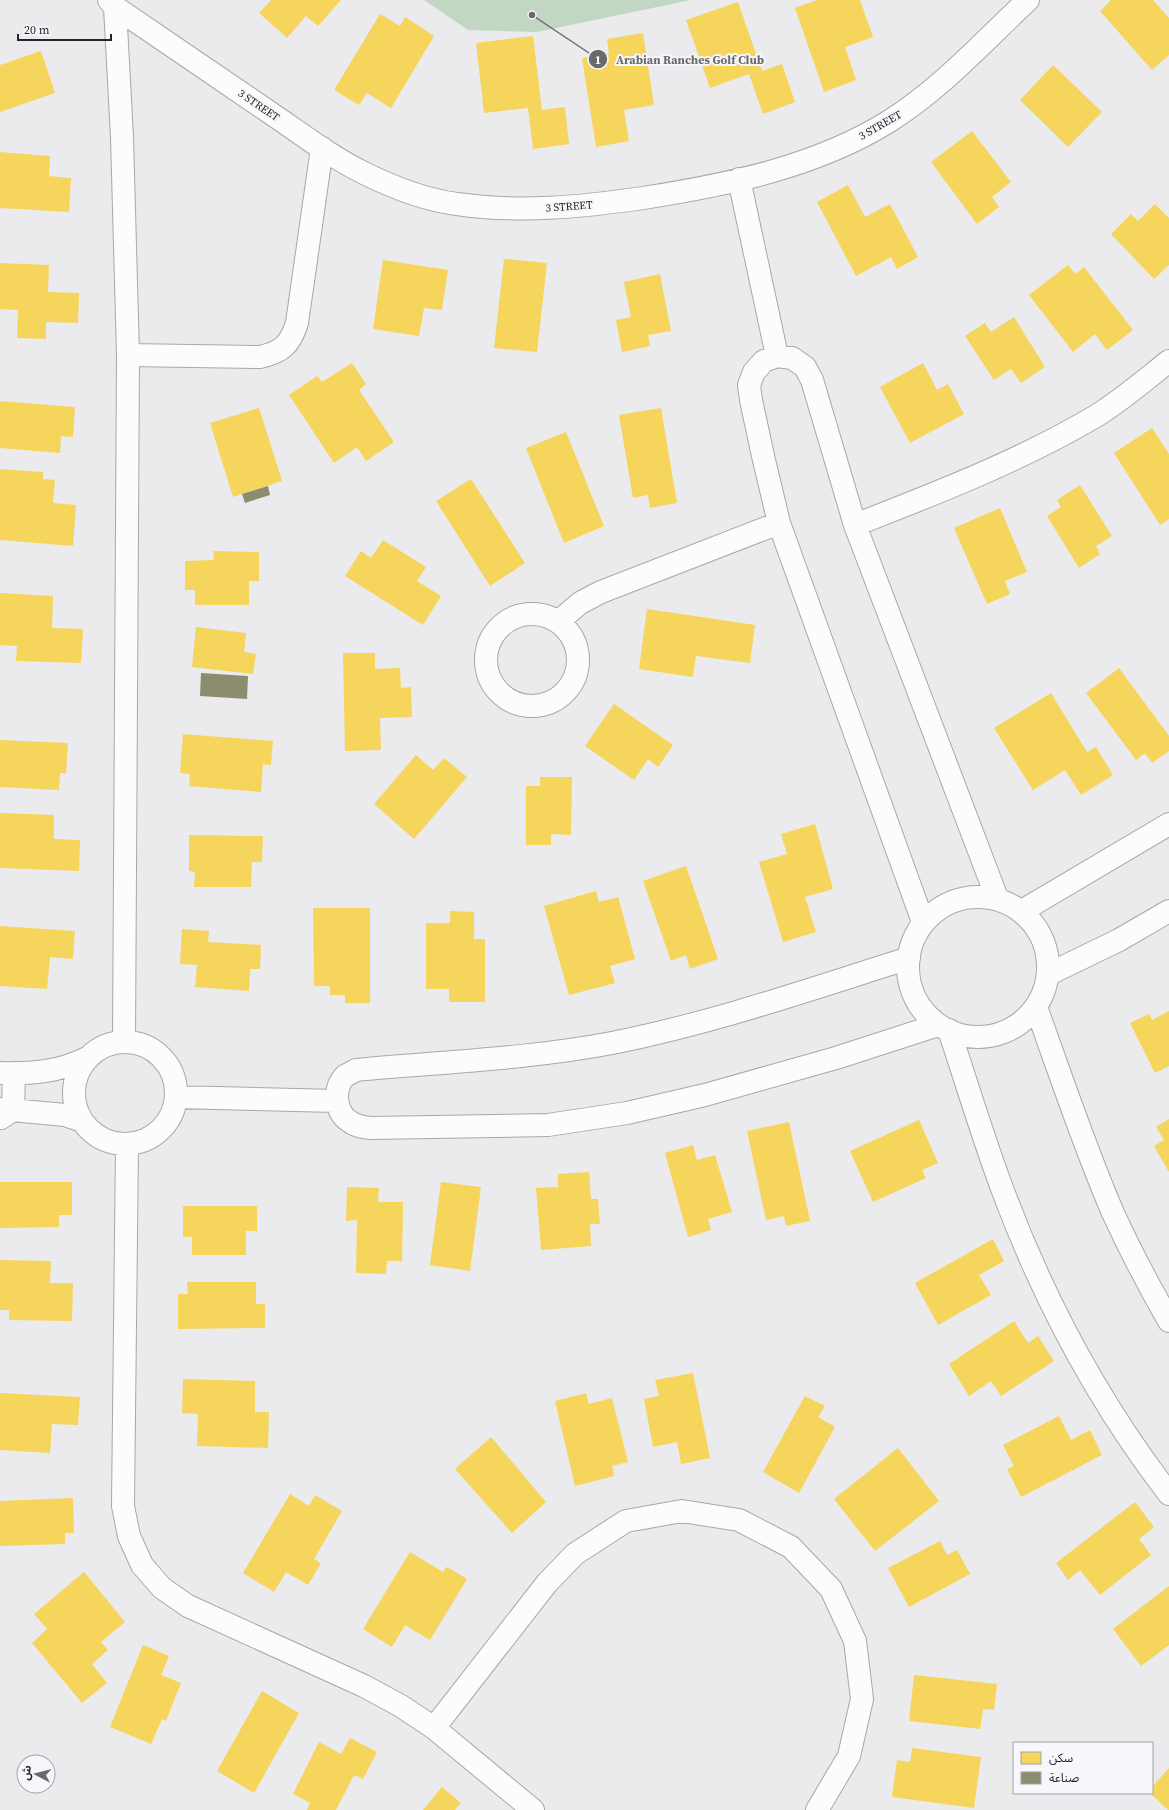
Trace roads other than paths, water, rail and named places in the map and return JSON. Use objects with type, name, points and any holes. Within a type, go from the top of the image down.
[{"type":"street","name":"3 STREET","points":[[112,3],[322,148],[364,173],[408,192],[455,204],[500,208],[551,208],[615,202],[678,192],[740,179],[791,166],[833,150],[888,122],[931,92],[1028,0]]},
{"type":"street","points":[[112,3],[122,137],[128,355],[124,1041]]},
{"type":"street","points":[[128,355],[260,357],[273,354],[284,347],[293,336],[297,323],[322,148]]},
{"type":"street","points":[[740,179],[777,356]]},
{"type":"street","points":[[923,922],[779,523],[751,400],[750,385],[754,372],[764,361],[777,356],[792,358],[805,366],[812,380],[855,525],[997,898]]},
{"type":"street","points":[[855,525],[974,478],[1034,449],[1096,415],[1137,387],[1169,362]]},
{"type":"street","points":[[559,621],[580,603],[600,592],[779,523]]},
{"type":"street","points":[[530,614],[545,615],[559,621],[570,632],[577,646],[579,662],[576,678],[568,691],[556,701],[541,706],[525,707],[510,702],[498,692],[490,680],[486,665],[486,650],[492,636],[502,625],[515,617],[530,614]]},
{"type":"street","points":[[1022,911],[1143,841],[1169,824]]},
{"type":"street","points":[[977,896],[997,898],[1022,911],[1038,928],[1047,951],[1049,974],[1044,992],[1036,1008],[1020,1024],[1000,1034],[978,1038],[957,1034],[943,1028],[924,1012],[914,995],[909,977],[908,958],[913,939],[923,922],[938,908],[957,899],[977,896]]},
{"type":"street","points":[[1049,974],[1119,940],[1169,911]]},
{"type":"street","points":[[908,958],[719,1017],[611,1043],[536,1054],[356,1070],[345,1077],[338,1088],[337,1101],[340,1112],[348,1121],[358,1126],[370,1128],[548,1125],[627,1113],[705,1095],[943,1028]]},
{"type":"street","points":[[1036,1008],[1085,1144],[1113,1213],[1145,1279],[1169,1321]]},
{"type":"street","points":[[943,1028],[1002,1190],[1031,1260],[1064,1329],[1144,1461],[1169,1494]]},
{"type":"street","points":[[82,1122],[65,1115],[4,1112],[7,1073],[52,1071],[71,1066],[87,1058],[98,1049],[110,1044],[124,1041],[141,1044],[156,1052],[168,1064],[175,1080],[176,1097],[173,1112],[166,1125],[155,1135],[142,1142],[127,1145],[110,1142],[94,1134],[82,1122],[75,1106],[74,1089],[78,1073],[87,1058]]},
{"type":"street","points":[[176,1097],[337,1101]]},
{"type":"street","points":[[127,1145],[123,1506],[129,1536],[142,1565],[162,1588],[188,1606],[364,1686],[400,1706],[434,1728],[533,1810]]},
{"type":"street","points":[[434,1728],[547,1583],[575,1554],[626,1521],[682,1511],[739,1520],[790,1547],[821,1578],[831,1589],[855,1641],[862,1699],[850,1756],[817,1810]]},
{"type":"place","name":"Arabian Ranches Golf Club","points":[[532,15]]}]
